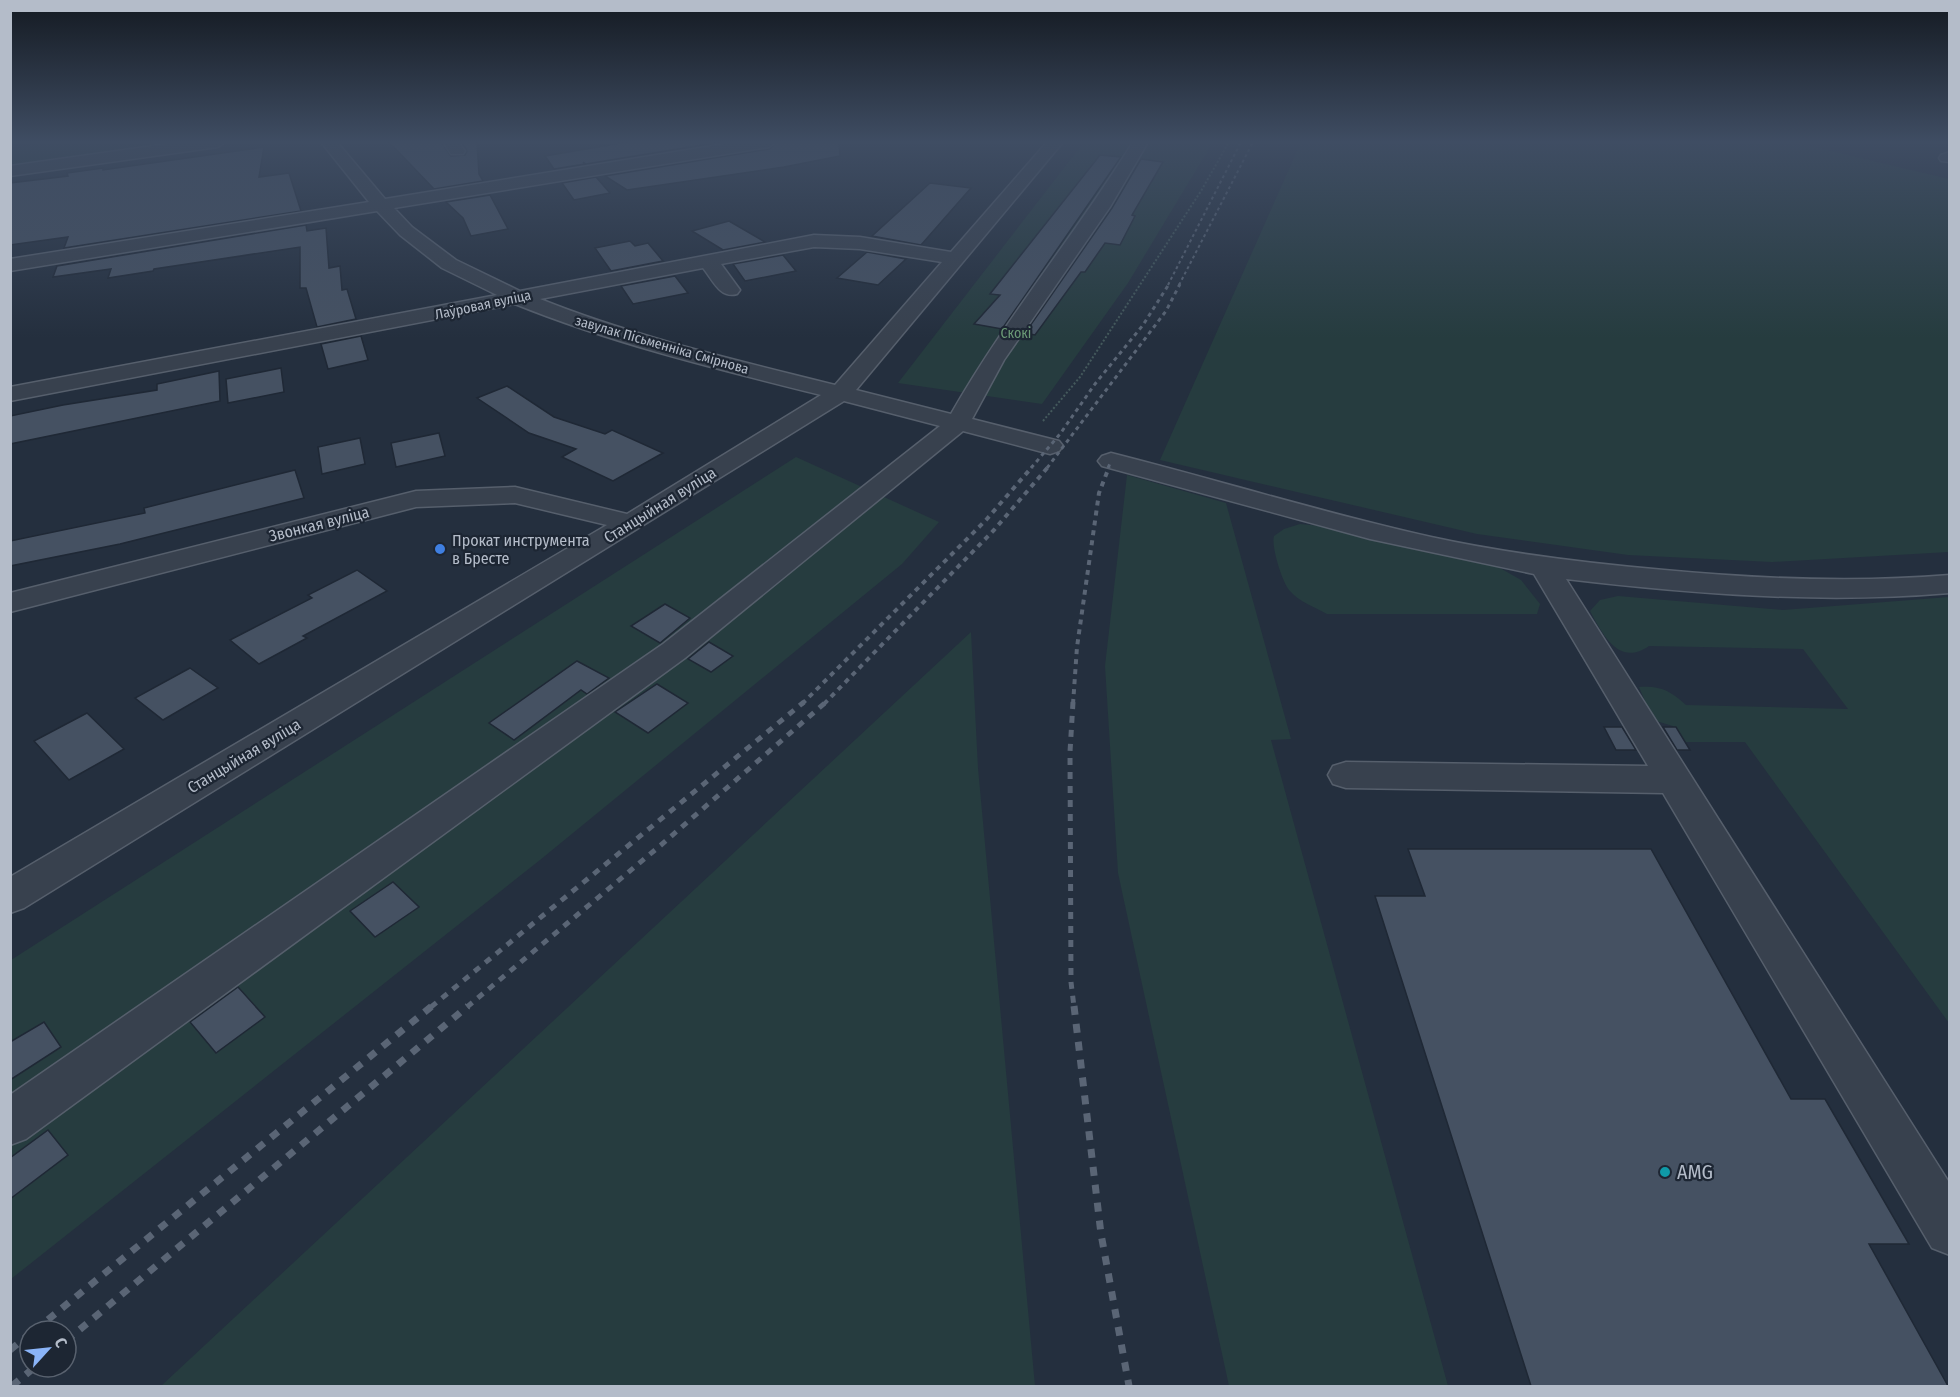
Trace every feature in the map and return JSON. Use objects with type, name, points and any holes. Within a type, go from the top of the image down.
[{"type":"street","points":[[10,266],[374,207]]},
{"type":"street","name":"завулак Пісьменніка Смірнова","points":[[382,207],[406,231],[449,264],[516,297],[576,321],[676,351],[1050,446]]},
{"type":"street","name":"Станцыйная вуліца","points":[[10,897],[631,523],[841,393],[1001,207]]},
{"type":"street","points":[[10,1123],[674,651],[958,423],[993,360],[1101,207]]},
{"type":"street","name":"Лаўровая вуліца","points":[[10,394],[814,241],[860,243],[956,260]]},
{"type":"street","points":[[709,262],[730,290]]},
{"type":"street","points":[[1111,461],[1398,537],[1544,567],[1749,587],[1901,589],[1950,584]]},
{"type":"street","name":"Звонкая вуліца","points":[[10,603],[416,499],[515,495],[631,523]]},
{"type":"street","points":[[1544,567],[1950,1230]]},
{"type":"street","points":[[1346,776],[1673,780]]},
{"type":"path","points":[[1027,440],[1080,377],[1190,207]]},
{"type":"green space","name":"Скокі","points":[[1034,207],[1174,207],[1128,283],[1042,404],[898,383]]},
{"type":"green space","points":[[1272,207],[1949,207],[1949,552],[1772,562],[1628,555],[1477,534],[1160,460]]},
{"type":"green space","points":[[796,457],[939,522],[902,564],[540,860],[11,1279],[11,960]]},
{"type":"green space","points":[[1127,475],[1226,503],[1291,739],[1271,740],[1448,1386],[1229,1386],[1118,873],[1105,666]]},
{"type":"green space","points":[[1300,524],[1321,526],[1368,539],[1493,564],[1521,580],[1540,604],[1537,614],[1327,614],[1294,595],[1287,586],[1278,564],[1274,536],[1284,529]]},
{"type":"green space","points":[[1618,596],[1783,610],[1949,597],[1949,1023],[1745,742],[1685,742],[1676,727],[1653,720],[1639,687],[1665,690],[1686,705],[1848,709],[1803,649],[1649,646],[1638,652],[1629,653],[1613,645],[1606,638],[1590,611],[1600,600]]},
{"type":"green space","points":[[971,632],[978,768],[1035,1386],[161,1386]]},
{"type":"building","points":[[10,207],[300,207],[301,211],[64,248],[68,237],[10,245]]},
{"type":"building","points":[[452,207],[496,207],[508,229],[471,236],[463,218]]},
{"type":"building","points":[[904,207],[954,207],[921,245],[872,236]]},
{"type":"building","points":[[1059,207],[1086,207],[1002,329],[974,324],[1000,295],[990,294]]},
{"type":"building","points":[[1137,207],[1132,215],[1135,216],[1120,245],[1105,243],[1035,335],[1025,333],[1112,208]]},
{"type":"building","points":[[729,221],[765,242],[723,250],[692,231]]},
{"type":"building","points":[[306,225],[307,231],[326,228],[329,268],[340,266],[342,290],[347,289],[356,319],[317,327],[306,288],[300,288],[300,247],[108,278],[111,269],[53,277],[57,266]]},
{"type":"building","points":[[630,241],[635,246],[648,243],[663,261],[611,271],[595,248]]},
{"type":"building","points":[[867,252],[906,259],[878,285],[837,278]]},
{"type":"building","points":[[783,255],[796,271],[745,281],[733,264]]},
{"type":"building","points":[[675,276],[688,293],[633,304],[621,286]]},
{"type":"building","points":[[361,336],[368,360],[328,369],[321,344]]},
{"type":"building","points":[[281,368],[284,392],[228,403],[226,379]]},
{"type":"building","points":[[219,371],[220,401],[10,444],[10,416],[157,390],[157,384]]},
{"type":"building","points":[[507,386],[554,417],[605,434],[612,430],[663,453],[613,481],[562,457],[576,449],[529,433],[477,398]]},
{"type":"building","points":[[439,433],[445,456],[396,467],[391,443]]},
{"type":"building","points":[[360,438],[365,464],[322,474],[318,447]]},
{"type":"building","points":[[295,470],[304,498],[120,544],[10,566],[10,541],[145,513],[144,508]]},
{"type":"building","points":[[357,570],[387,591],[303,636],[307,638],[259,664],[230,640],[312,598],[308,595]]},
{"type":"building","points":[[665,604],[690,618],[660,643],[631,626]]},
{"type":"building","points":[[709,642],[733,656],[711,672],[688,659]]},
{"type":"building","points":[[577,661],[609,678],[587,694],[581,690],[514,740],[489,723]]},
{"type":"building","points":[[190,668],[218,688],[163,720],[135,698]]},
{"type":"building","points":[[657,684],[688,703],[648,733],[615,712]]},
{"type":"building","points":[[87,713],[124,749],[69,780],[34,741]]},
{"type":"building","points":[[1604,727],[1622,727],[1636,750],[1616,750]]},
{"type":"building","points":[[1663,727],[1676,727],[1690,750],[1677,750]]},
{"type":"building","name":"AMG","points":[[1408,849],[1651,849],[1791,1099],[1825,1099],[1909,1244],[1869,1244],[1948,1386],[1531,1386],[1375,896],[1425,896]]},
{"type":"building","points":[[393,882],[419,907],[375,937],[350,911]]},
{"type":"building","points":[[238,987],[265,1017],[216,1053],[190,1022]]},
{"type":"building","points":[[44,1022],[61,1047],[10,1080],[10,1042]]},
{"type":"building","points":[[48,1130],[68,1155],[10,1199],[10,1158]]},
{"type":"railway","points":[[1168,285],[1208,207]]},
{"type":"railway","points":[[1179,285],[1219,207]]},
{"type":"railway","points":[[1031,468],[1060,434],[1095,384],[1143,325],[1169,284]]},
{"type":"railway","points":[[1047,468],[1166,311],[1180,284]]},
{"type":"railway","points":[[1108,468],[1111,461]]},
{"type":"railway","points":[[804,702],[986,520],[1032,467]]},
{"type":"railway","points":[[826,702],[994,530],[1048,467]]},
{"type":"railway","points":[[1073,704],[1077,647],[1099,493],[1109,467]]},
{"type":"railway","points":[[431,1007],[804,702]]},
{"type":"railway","points":[[467,1007],[661,845],[826,702]]},
{"type":"railway","points":[[1073,702],[1070,752],[1071,982],[1074,1007]]},
{"type":"railway","points":[[49,1319],[432,1006]]},
{"type":"railway","points":[[78,1331],[468,1006]]},
{"type":"railway","points":[[1074,1006],[1101,1234],[1129,1386]]},
{"type":"railway","points":[[10,1350],[18,1344]]},
{"type":"railway","points":[[12,1386],[20,1379]]},
{"type":"place","name":"Прокат инструмента в Бресте","points":[[440,549]]},
{"type":"place","name":"AMG","points":[[1665,1172]]}]
